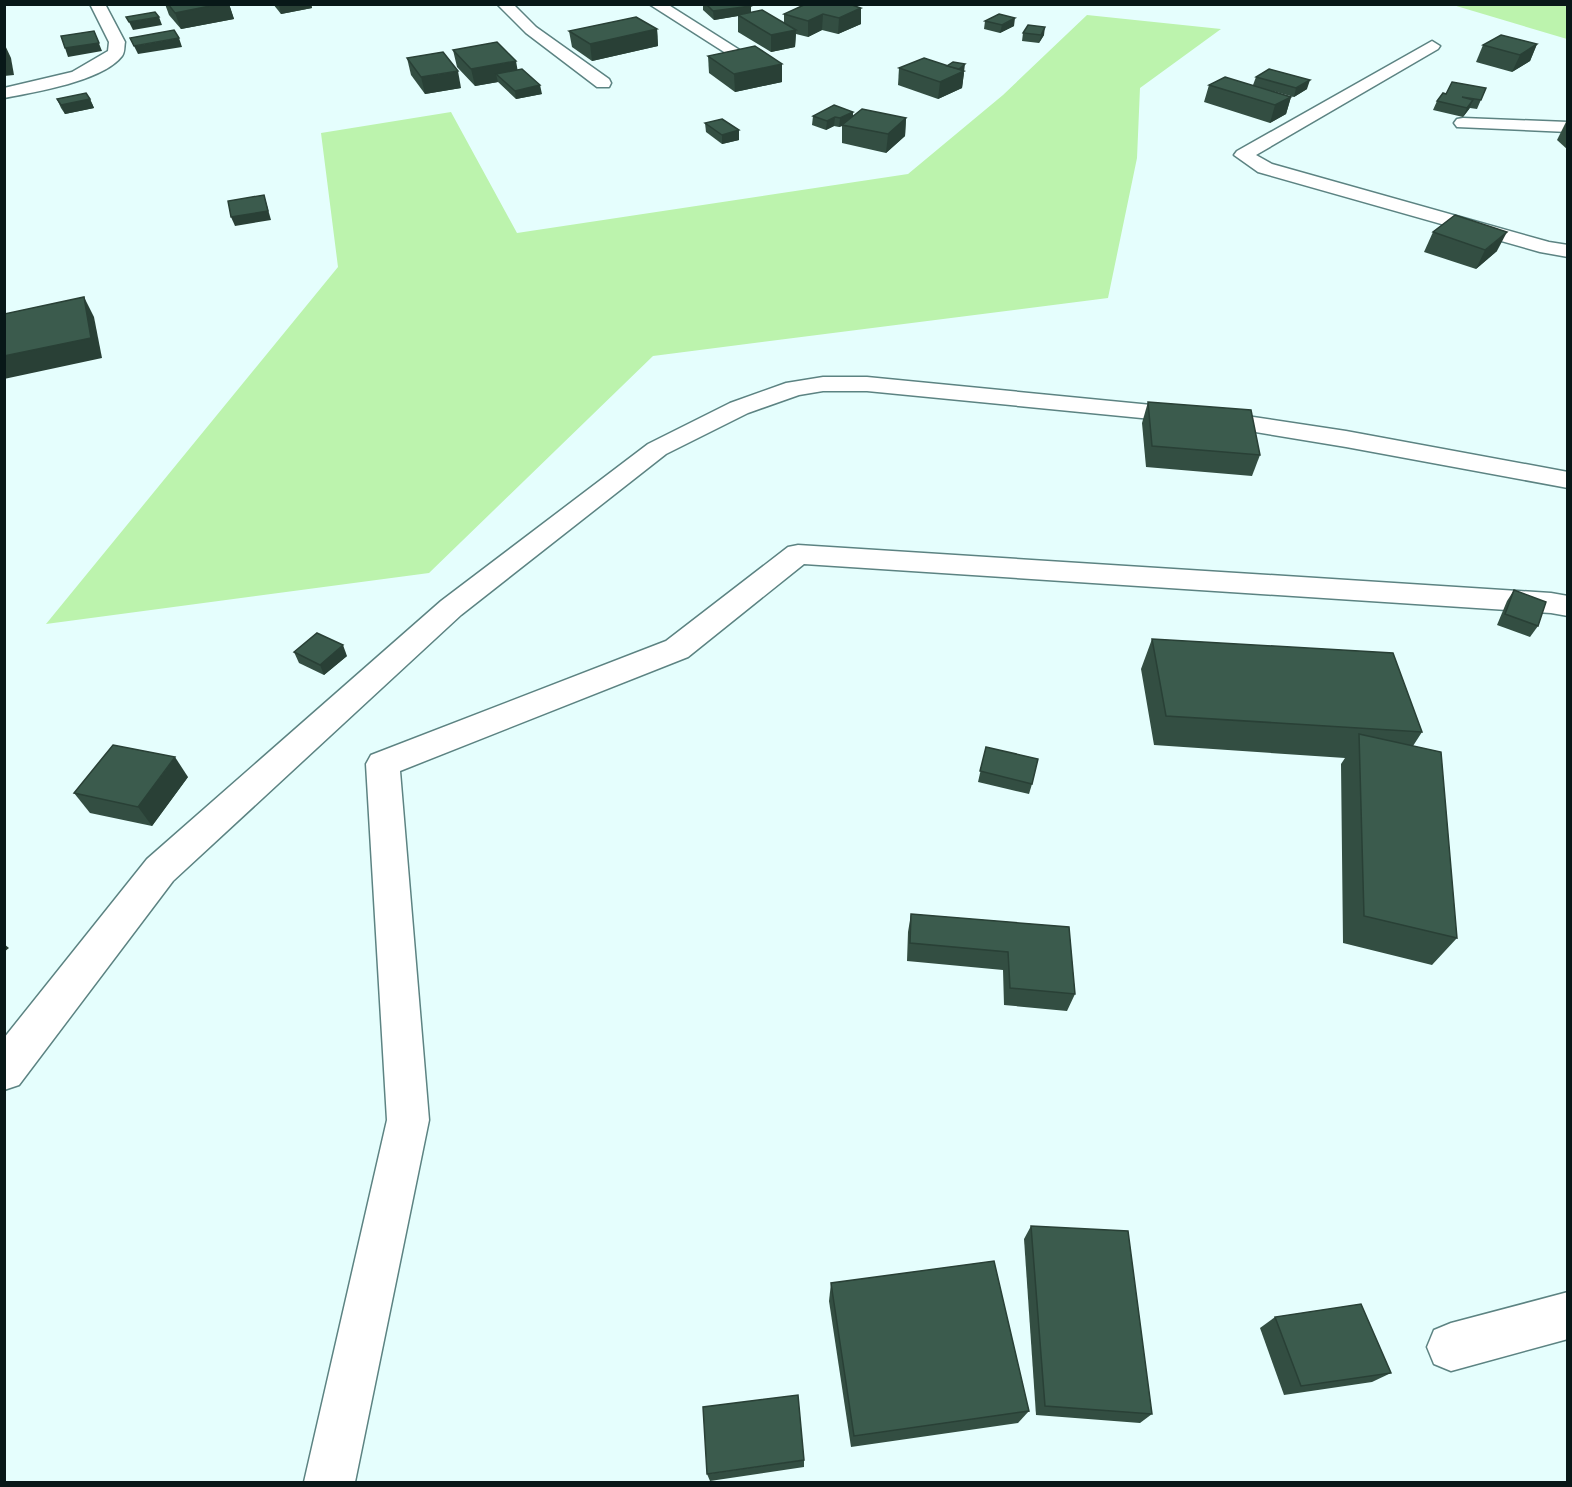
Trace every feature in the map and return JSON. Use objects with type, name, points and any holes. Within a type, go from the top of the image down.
[{"type":"street","points":[[4,93],[38,87],[68,78],[98,66],[116,53],[117,42],[97,4]]},
{"type":"street","points":[[504,4],[531,30],[603,83]]},
{"type":"street","points":[[656,4],[738,54]]},
{"type":"street","points":[[1432,46],[1243,155],[1264,168],[1547,248],[1568,251]]},
{"type":"street","points":[[1463,123],[1568,127]]},
{"type":"street","points":[[4,1071],[160,870],[451,608],[657,448],[739,408],[795,388],[824,384],[867,384],[1213,418],[1346,439],[1568,480]]},
{"type":"street","points":[[329,1482],[408,1120],[383,764],[677,649],[798,554],[1551,603],[1568,606]]},
{"type":"street","points":[[1451,1347],[1568,1314]]},
{"type":"green space","points":[[1453,5],[1567,5],[1567,39]]},
{"type":"green space","points":[[1087,15],[1221,29],[1140,88],[1137,158],[1108,298],[653,356],[429,573],[46,624],[338,267],[321,133],[451,112],[517,233],[908,174],[1003,95]]},
{"type":"building","points":[[168,4],[220,4],[175,13]]},
{"type":"building","points":[[706,4],[749,4],[751,6],[713,11]]},
{"type":"building","points":[[806,4],[849,4],[861,8],[839,18],[823,14],[808,21],[784,14]]},
{"type":"building","points":[[762,10],[796,30],[771,35],[738,15]]},
{"type":"building","points":[[155,12],[159,17],[129,22],[126,17]]},
{"type":"building","points":[[999,14],[1015,18],[1002,25],[985,21]]},
{"type":"building","points":[[636,17],[657,29],[590,44],[569,31]]},
{"type":"building","points":[[1028,25],[1045,27],[1041,35],[1023,33]]},
{"type":"building","points":[[174,30],[179,38],[134,46],[130,38]]},
{"type":"building","points":[[94,31],[99,43],[65,48],[61,36]]},
{"type":"building","points":[[1501,35],[1537,44],[1520,55],[1483,45]]},
{"type":"building","points":[[497,42],[516,61],[471,69],[453,50]]},
{"type":"building","points":[[755,46],[782,64],[734,74],[708,56]]},
{"type":"building","points":[[443,52],[458,71],[421,77],[407,58]]},
{"type":"building","points":[[924,58],[964,71],[940,82],[899,68]]},
{"type":"building","points":[[953,62],[965,64],[959,69],[947,66]]},
{"type":"building","points":[[522,69],[540,85],[515,91],[496,74]]},
{"type":"building","points":[[1269,69],[1310,80],[1296,88],[1256,77]]},
{"type":"building","points":[[1225,77],[1291,97],[1275,105],[1209,85]]},
{"type":"building","points":[[1452,82],[1486,88],[1481,100],[1462,97],[1473,100],[1467,108],[1437,101],[1443,93],[1446,94]]},
{"type":"building","points":[[86,93],[90,99],[61,105],[57,99]]},
{"type":"building","points":[[834,105],[853,112],[827,121],[813,116]]},
{"type":"building","points":[[862,109],[906,118],[888,134],[842,125]]},
{"type":"building","points":[[722,119],[739,130],[722,135],[705,123]]},
{"type":"building","points":[[264,195],[268,211],[231,217],[228,201]]},
{"type":"building","points":[[1455,215],[1507,232],[1485,250],[1433,232]]},
{"type":"building","points":[[84,297],[91,338],[4,356],[4,314]]},
{"type":"building","points":[[1148,402],[1251,410],[1260,455],[1152,446]]},
{"type":"building","points":[[1514,590],[1546,602],[1538,626],[1505,614]]},
{"type":"building","points":[[317,633],[343,645],[320,665],[294,652]]},
{"type":"building","points":[[1152,639],[1393,653],[1422,732],[1166,716]]},
{"type":"building","points":[[1359,734],[1441,752],[1457,938],[1364,916]]},
{"type":"building","points":[[113,745],[175,757],[138,807],[74,793]]},
{"type":"building","points":[[986,747],[1038,759],[1032,784],[980,771]]},
{"type":"building","points":[[911,914],[1069,927],[1075,994],[1010,988],[1008,952],[910,943]]},
{"type":"building","points":[[1031,1226],[1128,1231],[1152,1414],[1045,1406]]},
{"type":"building","points":[[994,1261],[1029,1411],[854,1436],[831,1283]]},
{"type":"building","points":[[1361,1304],[1391,1373],[1301,1386],[1275,1317]]},
{"type":"building","points":[[798,1395],[804,1460],[707,1474],[703,1407]]}]
